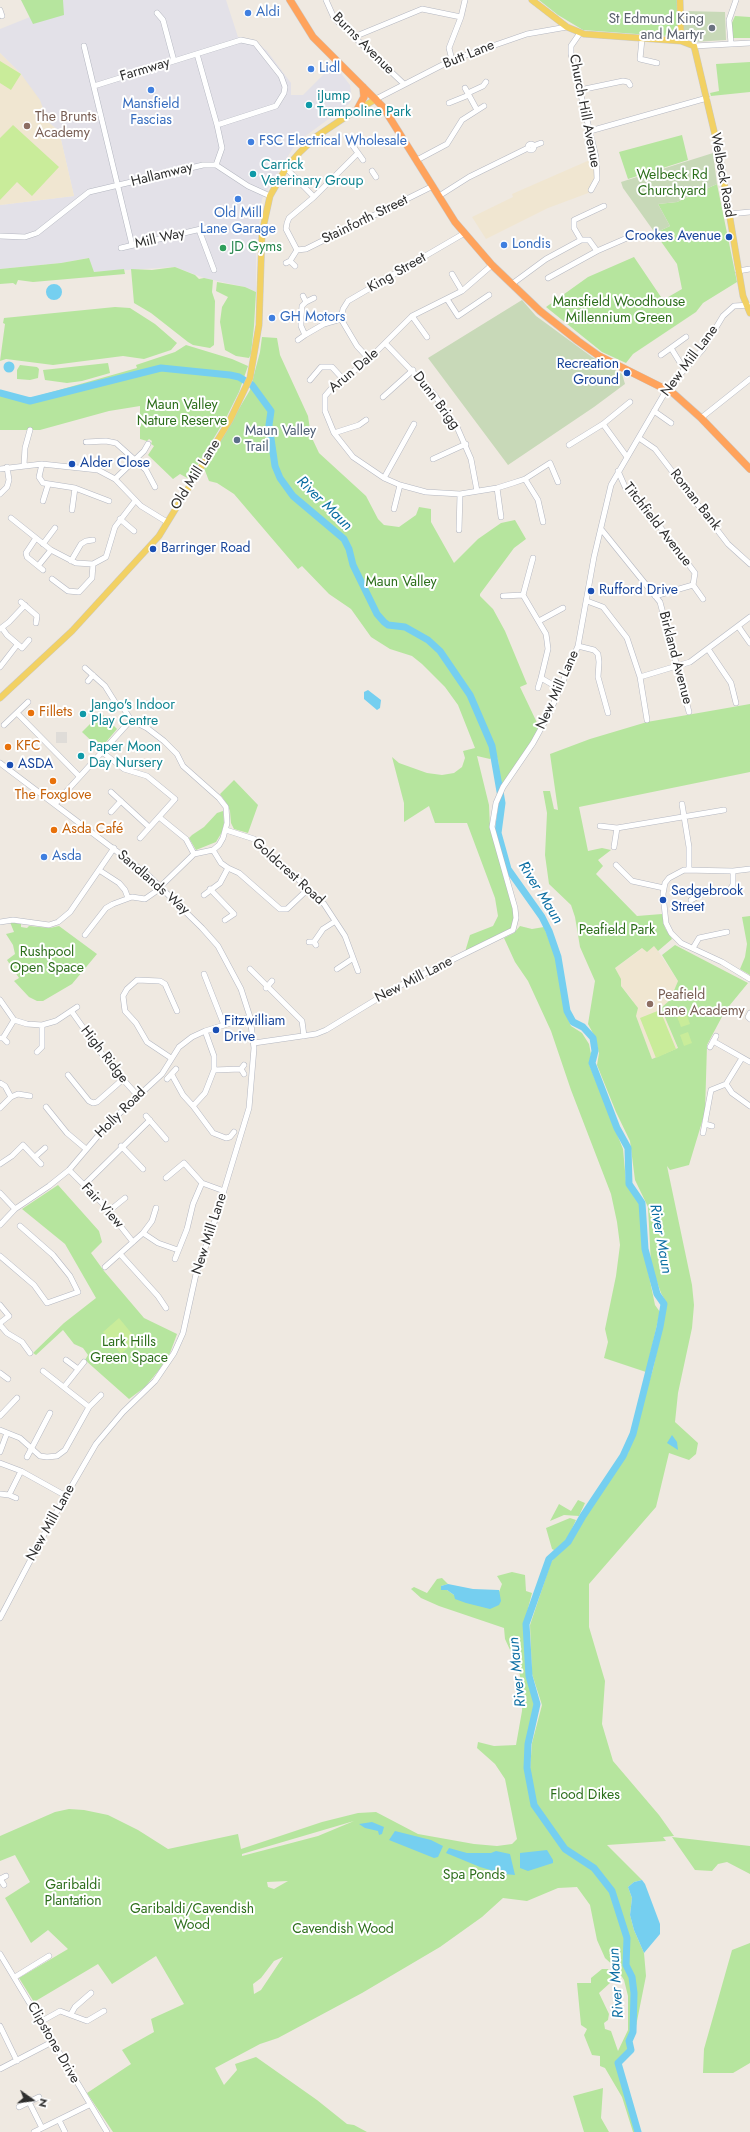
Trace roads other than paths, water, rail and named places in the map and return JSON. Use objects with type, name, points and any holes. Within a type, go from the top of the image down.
[{"type":"highway","points":[[290,0],[313,37],[376,99],[394,121],[463,234],[492,265],[540,311],[599,356],[667,389],[702,418],[750,469]]},
{"type":"highway","points":[[357,110],[364,97],[363,86]]},
{"type":"main road","points":[[532,0],[567,27],[580,33],[642,39],[680,40],[694,46]]},
{"type":"main road","points":[[680,0],[680,40]]},
{"type":"main road","name":"Welbeck Road","points":[[694,46],[707,98],[738,271],[750,313]]},
{"type":"main road","name":"Old Mill Lane","points":[[0,698],[72,631],[150,546],[167,522],[230,420],[250,378],[259,325],[262,234],[270,196],[286,168],[317,136],[376,99]]},
{"type":"street","name":"Burns Avenue","points":[[325,0],[334,18],[404,84]]},
{"type":"street","points":[[452,60],[449,48],[461,17],[465,0]]},
{"type":"street","points":[[730,43],[729,20],[736,0]]},
{"type":"street","points":[[354,37],[422,9],[461,17]]},
{"type":"street","points":[[0,10],[2,16]]},
{"type":"street","points":[[158,13],[163,20],[174,61]]},
{"type":"street","name":"Butt Lane","points":[[376,99],[452,60],[527,34],[567,27]]},
{"type":"street","name":"Church Hill Avenue","points":[[580,33],[571,46],[571,54],[596,158],[597,179],[591,190]]},
{"type":"street","points":[[642,39],[640,59],[657,63]]},
{"type":"street","name":"Farmway","points":[[94,86],[242,40],[251,41],[259,46],[284,81],[284,94],[276,106],[217,125]]},
{"type":"street","points":[[694,46],[750,43]]},
{"type":"street","name":"Hallamway","points":[[84,46],[118,185],[204,165],[216,165]]},
{"type":"street","points":[[197,54],[222,148],[216,165],[248,186],[270,196]]},
{"type":"street","points":[[580,90],[623,81],[628,82],[630,85]]},
{"type":"street","points":[[449,103],[483,86],[486,82]]},
{"type":"street","points":[[465,88],[477,110]]},
{"type":"street","points":[[590,131],[707,98]]},
{"type":"street","points":[[417,160],[448,144],[462,120],[484,106]]},
{"type":"street","points":[[439,196],[469,178],[541,142]]},
{"type":"street","points":[[353,146],[363,160]]},
{"type":"street","points":[[295,266],[288,262],[297,250],[286,229],[289,218],[314,197],[358,153]]},
{"type":"street","points":[[286,168],[314,197]]},
{"type":"street","points":[[372,171],[376,177]]},
{"type":"street","points":[[0,236],[25,237],[37,233],[89,192],[118,185],[132,245]]},
{"type":"street","name":"Stainforth Street","points":[[297,250],[306,249],[433,186]]},
{"type":"street","points":[[581,240],[574,228],[574,220],[604,206]]},
{"type":"street","points":[[729,214],[750,212]]},
{"type":"street","name":"Mill Way","points":[[122,248],[205,228]]},
{"type":"street","name":"Mill Way","points":[[199,230],[214,270]]},
{"type":"street","name":"King Street","points":[[340,320],[343,308],[348,301],[463,234]]},
{"type":"street","points":[[548,278],[597,251],[627,238]]},
{"type":"street","points":[[512,284],[546,259],[581,240],[589,240],[597,251]]},
{"type":"street","name":"Arun Dale","points":[[492,265],[462,291],[412,316],[386,344],[343,379],[325,396],[325,411],[334,433],[353,457],[384,478],[400,485],[426,492],[460,494],[497,488],[525,479],[550,463],[558,482]]},
{"type":"street","points":[[738,271],[750,269]]},
{"type":"street","points":[[452,274],[462,291]]},
{"type":"street","points":[[447,299],[458,316],[489,295]]},
{"type":"street","points":[[303,296],[306,302]]},
{"type":"street","points":[[305,335],[300,318],[302,306],[314,298]]},
{"type":"street","name":"New Mill Lane","points":[[0,1618],[96,1444],[123,1412],[148,1389],[165,1368],[174,1353],[183,1332],[196,1274],[249,1108],[253,1076],[254,1043],[304,1036],[326,1030],[395,988],[513,930],[516,918],[515,908],[492,827],[496,803],[503,787],[533,743],[560,689],[578,646],[606,500],[618,471],[667,389],[703,349],[727,311],[736,306],[748,305]]},
{"type":"street","points":[[412,316],[428,337]]},
{"type":"street","points":[[298,340],[324,324],[340,320],[357,346],[369,359]]},
{"type":"street","points":[[661,355],[686,337]]},
{"type":"street","name":"Dunn Brigg","points":[[386,344],[413,370],[448,413],[466,444],[471,459],[477,491]]},
{"type":"street","points":[[671,348],[684,369]]},
{"type":"street","points":[[310,380],[321,367],[332,367],[343,379]]},
{"type":"street","points":[[383,397],[413,370]]},
{"type":"street","points":[[702,418],[750,379]]},
{"type":"street","points":[[570,445],[603,424],[630,402]]},
{"type":"street","points":[[654,411],[670,423]]},
{"type":"street","points":[[334,433],[358,425],[366,420]]},
{"type":"street","points":[[384,478],[414,424]]},
{"type":"street","points":[[603,424],[627,457]]},
{"type":"street","points":[[24,465],[25,448],[30,430]]},
{"type":"street","name":"Roman Bank","points":[[639,438],[655,449],[728,544],[750,564]]},
{"type":"street","points":[[86,442],[110,441],[116,443],[146,470],[155,487]]},
{"type":"street","points":[[115,479],[144,451],[148,444]]},
{"type":"street","points":[[433,459],[466,444]]},
{"type":"street","points":[[0,469],[42,464],[98,470],[115,479],[135,501],[167,522]]},
{"type":"street","points":[[42,464],[40,481],[48,485],[53,484],[75,488],[109,501]]},
{"type":"street","points":[[0,494],[7,487],[9,480],[7,467]]},
{"type":"street","name":"Titchfield Avenue","points":[[618,471],[626,489],[642,504],[695,573],[693,585],[703,599]]},
{"type":"street","points":[[525,479],[538,500],[543,522]]},
{"type":"street","points":[[43,501],[48,485]]},
{"type":"street","points":[[394,509],[400,485]]},
{"type":"street","points":[[72,510],[75,488]]},
{"type":"street","points":[[497,488],[501,517]]},
{"type":"street","points":[[459,530],[460,494]]},
{"type":"street","points":[[13,521],[51,550],[71,561],[93,564],[106,556],[120,519],[135,501]]},
{"type":"street","points":[[120,519],[134,531]]},
{"type":"street","points":[[43,544],[55,528]]},
{"type":"street","name":"Birkland Avenue","points":[[601,529],[660,602],[689,712]]},
{"type":"street","points":[[36,538],[26,553],[27,557],[43,570]]},
{"type":"street","points":[[71,561],[81,544],[86,541],[93,540]]},
{"type":"street","points":[[38,566],[51,550]]},
{"type":"street","points":[[533,558],[523,595],[546,634],[548,649],[538,688]]},
{"type":"street","points":[[52,579],[68,591],[78,592],[92,578],[93,564]]},
{"type":"street","points":[[655,596],[693,585]]},
{"type":"street","points":[[503,596],[523,595]]},
{"type":"street","points":[[587,601],[603,607],[629,642],[640,677],[647,720]]},
{"type":"street","points":[[29,640],[22,648],[17,645],[1,628],[23,604],[39,615],[36,623]]},
{"type":"street","points":[[539,621],[563,608]]},
{"type":"street","points":[[640,677],[690,662],[750,617]]},
{"type":"street","points":[[738,626],[750,643]]},
{"type":"street","points":[[0,667],[17,645]]},
{"type":"street","points":[[578,646],[594,650],[598,654],[600,662],[598,677],[608,713]]},
{"type":"street","points":[[708,649],[731,683],[736,703]]},
{"type":"street","points":[[85,668],[105,686],[115,702],[124,710],[131,720],[147,728],[164,741],[177,754],[185,769],[219,798],[226,807],[226,830],[223,838],[213,850],[194,854],[161,886]]},
{"type":"street","points":[[88,681],[93,676]]},
{"type":"street","points":[[541,678],[560,689]]},
{"type":"street","points":[[4,724],[28,702]]},
{"type":"street","points":[[17,713],[79,776]]},
{"type":"street","points":[[55,804],[131,720]]},
{"type":"street","points":[[102,752],[124,769],[147,776],[174,799],[140,838]]},
{"type":"street","name":"Sandlands Way","points":[[0,763],[24,783],[114,848],[161,886],[192,916],[218,946],[241,989],[250,1017],[254,1043]]},
{"type":"street","points":[[111,792],[149,827]]},
{"type":"street","points":[[111,812],[121,801]]},
{"type":"street","points":[[682,804],[689,847],[689,870]]},
{"type":"street","points":[[600,826],[617,828],[724,810]]},
{"type":"street","points":[[159,817],[186,839],[194,854]]},
{"type":"street","points":[[614,847],[617,828]]},
{"type":"street","name":"Goldcrest Road","points":[[226,830],[254,839],[301,882],[306,891],[324,904],[334,922],[345,936],[352,959],[358,971]]},
{"type":"street","points":[[0,922],[13,920],[49,924],[58,922],[70,912],[114,848]]},
{"type":"street","points":[[213,850],[221,863],[239,873],[280,909],[287,909],[306,891]]},
{"type":"street","points":[[616,865],[632,881],[664,888]]},
{"type":"street","points":[[204,895],[220,883],[228,868]]},
{"type":"street","points":[[750,869],[733,871],[689,870],[673,874],[665,883],[664,888],[664,904],[668,928],[681,942],[750,979]]},
{"type":"street","points":[[99,870],[119,883],[125,890],[128,898]]},
{"type":"street","points":[[691,900],[704,893],[728,891],[733,885],[733,871]]},
{"type":"street","points":[[210,889],[234,914],[225,920]]},
{"type":"street","points":[[85,935],[106,908],[128,898],[145,898],[155,892]]},
{"type":"street","points":[[313,943],[322,929],[334,922]]},
{"type":"street","points":[[693,948],[699,938],[727,932]]},
{"type":"street","points":[[337,969],[352,959]]},
{"type":"street","points":[[250,969],[266,988],[302,1021],[304,1036]]},
{"type":"street","points":[[204,974],[224,1025]]},
{"type":"street","points":[[171,1058],[147,1042],[136,1023],[125,1011],[123,996],[127,989],[137,980],[160,981],[165,984],[177,1011]]},
{"type":"street","points":[[266,988],[272,981]]},
{"type":"street","points":[[0,1000],[14,1020],[27,1024],[42,1025],[56,1021],[72,1012],[77,1007]]},
{"type":"street","name":"High Ridge","points":[[72,1012],[122,1080],[138,1096]]},
{"type":"street","name":"Holly Road","points":[[0,1225],[15,1210],[69,1170],[108,1124],[162,1074],[179,1047],[192,1037],[205,1031],[250,1017]]},
{"type":"street","points":[[7,1042],[2,1038],[14,1020]]},
{"type":"street","points":[[37,1052],[42,1046],[42,1025]]},
{"type":"street","points":[[193,1106],[205,1093],[214,1070],[214,1056],[205,1031]]},
{"type":"street","points":[[710,1047],[716,1036]]},
{"type":"street","points":[[713,1041],[750,1062]]},
{"type":"street","points":[[703,1133],[711,1090],[726,1084],[742,1058]]},
{"type":"street","points":[[214,1070],[242,1067],[244,1074]]},
{"type":"street","points":[[167,1080],[176,1069]]},
{"type":"street","points":[[68,1075],[89,1101],[93,1103],[97,1102],[122,1080]]},
{"type":"street","points":[[172,1075],[183,1095],[193,1106],[213,1134],[231,1140],[234,1132]]},
{"type":"street","points":[[0,1083],[5,1086],[11,1097]]},
{"type":"street","points":[[726,1084],[732,1093],[750,1106]]},
{"type":"street","points":[[0,1108],[11,1097],[18,1094],[30,1096]]},
{"type":"street","points":[[46,1107],[49,1114],[67,1133],[86,1149]]},
{"type":"street","points":[[84,1185],[148,1118],[166,1139]]},
{"type":"street","points":[[705,1124],[712,1126]]},
{"type":"street","points":[[0,1164],[12,1156],[23,1145],[41,1164]]},
{"type":"street","points":[[121,1146],[143,1169]]},
{"type":"street","points":[[35,1158],[45,1148]]},
{"type":"street","points":[[166,1178],[184,1163],[202,1184],[224,1190]]},
{"type":"street","name":"Fair View","points":[[69,1170],[109,1211],[133,1242]]},
{"type":"street","points":[[175,1259],[187,1229],[193,1204],[202,1184]]},
{"type":"street","points":[[0,1194],[15,1210]]},
{"type":"street","points":[[109,1211],[125,1198]]},
{"type":"street","points":[[105,1267],[143,1233],[152,1221],[156,1208]]},
{"type":"street","points":[[0,1256],[34,1285],[47,1303],[78,1292],[70,1276],[53,1255],[20,1226]]},
{"type":"street","points":[[143,1233],[158,1243],[178,1250]]},
{"type":"street","points":[[120,1254],[165,1301],[166,1308]]},
{"type":"street","points":[[0,1305],[8,1316],[0,1324],[7,1333],[22,1342],[30,1353]]},
{"type":"street","points":[[66,1360],[78,1369]]},
{"type":"street","points":[[64,1388],[84,1362]]},
{"type":"street","points":[[43,1371],[89,1407]]},
{"type":"street","points":[[0,1373],[8,1379]]},
{"type":"street","points":[[0,1430],[20,1438],[40,1456],[57,1456],[65,1450],[89,1407],[101,1395]]},
{"type":"street","points":[[0,1416],[10,1408],[17,1398]]},
{"type":"street","points":[[27,1457],[50,1413]]},
{"type":"street","points":[[0,1452],[7,1433]]},
{"type":"street","points":[[0,1463],[21,1471],[66,1496]]},
{"type":"street","points":[[9,1495],[21,1471]]},
{"type":"street","points":[[0,1494],[9,1495],[16,1498]]},
{"type":"street","points":[[4,1885],[0,1879],[6,1876]]},
{"type":"street","name":"Clipstone Drive","points":[[0,1954],[42,2021],[52,2042],[89,2105],[107,2132]]},
{"type":"street","points":[[14,1977],[45,1957]]},
{"type":"street","points":[[71,2014],[75,2007],[91,1993]]},
{"type":"street","points":[[42,2021],[60,2011],[87,2021],[104,2010]]},
{"type":"street","points":[[1,2029],[17,2060]]},
{"type":"street","points":[[0,2069],[52,2042]]},
{"type":"street","points":[[19,2107],[39,2097]]},
{"type":"street","points":[[29,2102],[42,2128]]},
{"type":"street","points":[[34,2132],[89,2105]]},
{"type":"street","points":[[59,2120],[65,2132]]},
{"type":"water","points":[[51,284],[57,284],[62,289],[60,298],[57,300],[51,300],[46,295],[46,289]]},
{"type":"water","points":[[7,362],[11,362],[13,363],[13,371],[7,372],[4,369],[4,365]]},
{"type":"water","points":[[368,690],[381,700],[380,708],[377,710],[364,699],[364,692]]},
{"type":"water","points":[[672,1435],[677,1442],[678,1450],[667,1443]]},
{"type":"water","points":[[448,1584],[473,1589],[499,1590],[501,1601],[499,1605],[490,1609],[466,1603],[455,1599],[454,1595],[447,1590],[441,1590],[441,1586]]},
{"type":"water","points":[[372,1822],[384,1827],[382,1834],[379,1835],[378,1831],[365,1828],[359,1824]]},
{"type":"water","points":[[395,1831],[431,1840],[443,1846],[438,1857],[434,1858],[389,1840]]},
{"type":"water","points":[[449,1848],[467,1853],[491,1853],[496,1851],[510,1854],[515,1875],[504,1874],[480,1867],[446,1853]]},
{"type":"water","points":[[547,1850],[553,1860],[553,1863],[528,1871],[520,1868],[520,1853]]},
{"type":"water","points":[[642,1880],[645,1884],[660,1924],[660,1934],[644,1953],[634,1930],[630,1915],[632,1898],[628,1887],[634,1882]]},
{"type":"waterway","name":"River Maun","points":[[0,393],[30,401],[161,368],[230,375],[239,377],[252,385],[271,411],[269,425],[275,466],[280,478],[293,496],[344,539],[349,549],[353,565],[377,614],[384,622],[388,625],[405,627],[428,640],[440,651],[470,695],[492,746],[502,803],[498,833],[508,869],[542,917],[549,931],[558,957],[567,1011],[573,1022],[583,1027],[593,1038],[595,1051],[592,1063],[617,1128],[628,1148],[629,1184],[642,1203],[645,1249],[657,1294],[664,1304],[660,1327],[633,1434],[623,1456],[583,1516],[568,1542],[549,1559],[526,1624],[529,1676],[537,1704],[528,1744],[527,1768],[534,1805],[565,1849],[594,1868],[612,1891],[627,1938],[626,1965],[632,1977],[634,1993],[633,2032],[629,2041],[631,2050],[618,2063],[638,2132]]},
{"type":"place","name":"Aldi","points":[[248,13]]},
{"type":"place","name":"St Edmund King and Martyr","points":[[712,28]]},
{"type":"place","name":"Lidl","points":[[311,69]]},
{"type":"place","name":"Mansfield Fascias","points":[[151,90]]},
{"type":"place","name":"iJump Trampoline Park","points":[[309,105]]},
{"type":"place","name":"The Brunts Academy","points":[[27,126]]},
{"type":"place","name":"FSC Electrical Wholesale","points":[[251,142]]},
{"type":"place","name":"Carrick Veterinary Group","points":[[253,174]]},
{"type":"place","name":"Old Mill Lane Garage","points":[[238,199]]},
{"type":"place","name":"Crookes Avenue","points":[[729,237]]},
{"type":"place","name":"Londis","points":[[504,245]]},
{"type":"place","name":"JD Gyms","points":[[223,248]]},
{"type":"place","name":"GH Motors","points":[[272,318]]},
{"type":"place","name":"Recreation Ground","points":[[627,373]]},
{"type":"place","name":"Maun Valley Trail","points":[[237,440]]},
{"type":"place","name":"Alder Close","points":[[72,464]]},
{"type":"place","name":"Barringer Road","points":[[153,549]]},
{"type":"place","name":"Rufford Drive","points":[[591,591]]},
{"type":"place","name":"Fillets","points":[[31,713]]},
{"type":"place","name":"Jango's Indoor Play Centre","points":[[83,714]]},
{"type":"place","name":"KFC","points":[[8,747]]},
{"type":"place","name":"Paper Moon Day Nursery","points":[[81,756]]},
{"type":"place","name":"ASDA","points":[[10,765]]},
{"type":"place","name":"The Foxglove","points":[[53,781]]},
{"type":"place","name":"Asda Café","points":[[54,830]]},
{"type":"place","name":"Asda","points":[[44,857]]},
{"type":"place","name":"Sedgebrook Street","points":[[663,900]]},
{"type":"place","name":"Peafield Lane Academy","points":[[650,1004]]},
{"type":"place","name":"Fitzwilliam Drive","points":[[216,1030]]},
{"type":"park label","name":"Welbeck Rd Churchyard","points":[[672,184]]},
{"type":"park label","name":"Mansfield Woodhouse Millennium Green","points":[[619,312]]},
{"type":"park label","name":"Maun Valley Nature Reserve","points":[[182,414]]},
{"type":"park label","name":"Maun Valley","points":[[401,583]]},
{"type":"park label","name":"Peafield Park","points":[[617,931]]},
{"type":"park label","name":"Rushpool Open Space","points":[[47,962]]},
{"type":"park label","name":"Lark Hills Green Space","points":[[129,1352]]},
{"type":"park label","name":"Flood Dikes","points":[[585,1796]]},
{"type":"park label","name":"Spa Ponds","points":[[474,1876]]},
{"type":"park label","name":"Garibaldi Plantation","points":[[73,1894]]},
{"type":"park label","name":"Garibaldi/Cavendish Wood","points":[[192,1918]]},
{"type":"park label","name":"Cavendish Wood","points":[[343,1930]]}]
